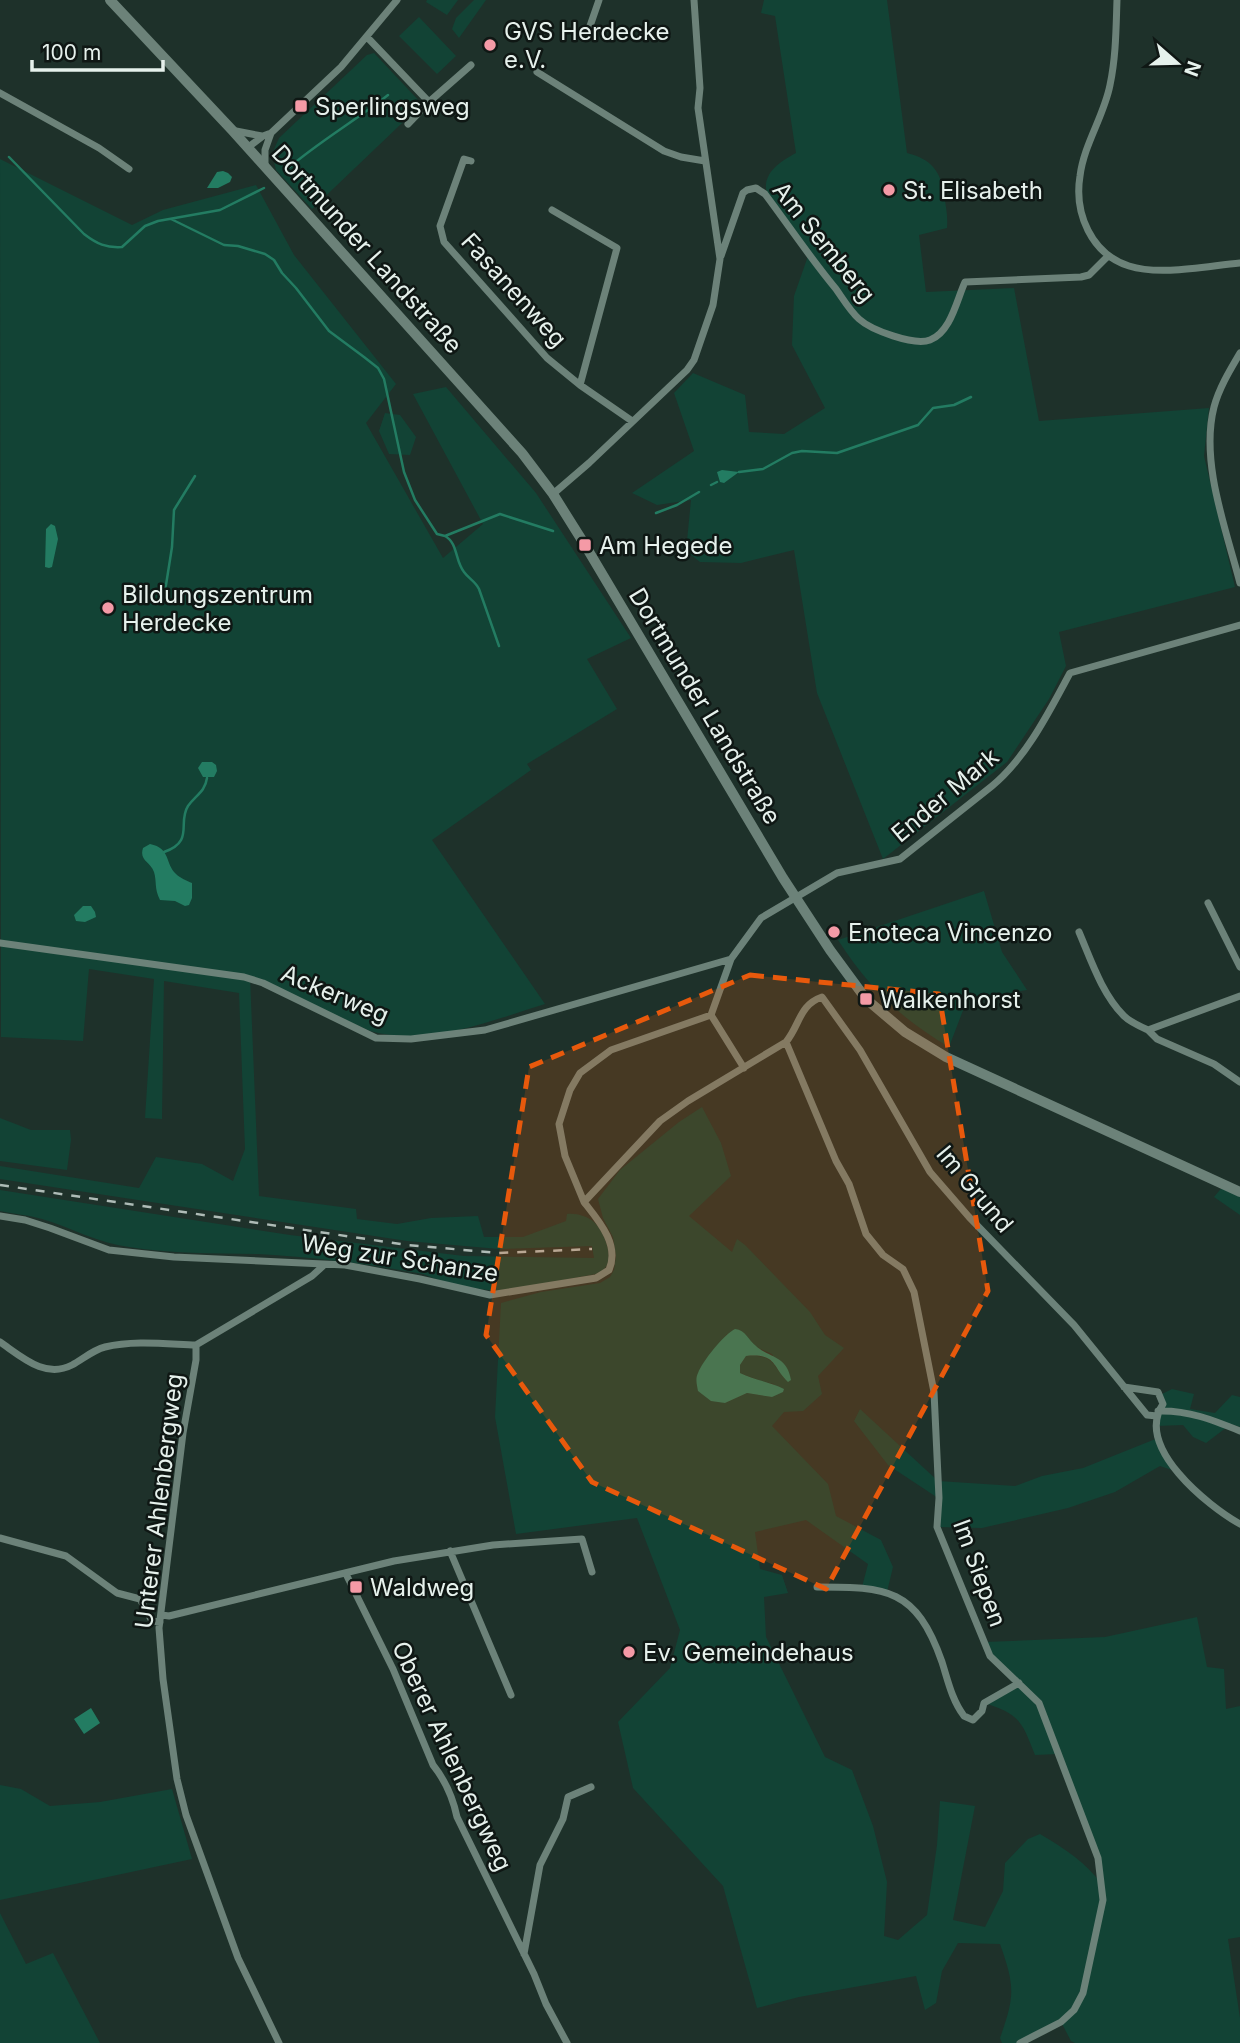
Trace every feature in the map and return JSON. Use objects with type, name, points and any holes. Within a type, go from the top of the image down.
[{"type":"main road","name":"Dortmunder Landstraße","points":[[110,0],[232,130],[491,416],[553,494],[796,898],[866,999],[905,1032],[946,1057],[1240,1192]]},
{"type":"street","points":[[247,148],[267,135],[341,67],[397,0]]},
{"type":"street","points":[[590,26],[599,0]]},
{"type":"street","points":[[553,494],[673,385],[694,360],[713,305],[720,259],[698,108],[700,88],[694,0]]},
{"type":"street","points":[[1117,0],[1110,88],[1080,175],[1079,191],[1084,222],[1090,235],[1108,256],[1130,267],[1161,270],[1240,263]]},
{"type":"street","points":[[367,37],[429,102]]},
{"type":"street","points":[[408,124],[471,65]]},
{"type":"street","points":[[537,72],[664,151],[705,161]]},
{"type":"street","points":[[0,93],[78,135],[129,169]]},
{"type":"street","points":[[232,130],[248,135],[267,135]]},
{"type":"street","points":[[265,168],[267,135]]},
{"type":"street","name":"Fasanenweg","points":[[471,161],[464,159],[440,226],[444,242],[547,358],[579,385],[632,421]]},
{"type":"street","name":"Am Semberg","points":[[720,259],[743,193],[756,188],[765,194],[814,263],[860,319],[878,330],[913,341],[929,340],[940,332],[960,297],[965,282],[1082,277],[1089,275],[1108,256]]},
{"type":"street","points":[[552,210],[617,248],[579,385]]},
{"type":"street","points":[[1240,353],[1214,407],[1209,458],[1240,583]]},
{"type":"street","name":"Ender Mark","points":[[711,1015],[731,958],[761,918],[837,873],[900,859],[1003,777],[1056,701],[1070,673],[1240,625]]},
{"type":"street","points":[[1208,902],[1240,967]]},
{"type":"street","points":[[1079,932],[1100,979],[1124,1016],[1157,1039],[1214,1064],[1240,1082]]},
{"type":"street","name":"Ackerweg","points":[[0,943],[244,976],[376,1038],[411,1039],[485,1030],[731,958]]},
{"type":"street","points":[[1147,1030],[1240,996]]},
{"type":"street","name":"Im Grund","points":[[786,1042],[811,1001],[822,998],[860,1050],[930,1172],[969,1217],[1074,1325],[1147,1415],[1158,1413]]},
{"type":"street","points":[[744,1068],[711,1015],[611,1050],[580,1073],[570,1090],[559,1124],[565,1156],[584,1202],[660,1121],[786,1042]]},
{"type":"street","name":"Im Siepen","points":[[786,1042],[835,1161],[849,1184],[866,1234],[883,1255],[903,1269],[914,1292],[934,1392],[939,1498],[937,1527],[990,1656],[1039,1703],[1098,1858],[1103,1888],[1083,1993],[1074,2010],[1048,2030],[1020,2043]]},
{"type":"street","name":"Weg zur Schanze","points":[[0,1216],[25,1220],[109,1250],[174,1257],[345,1265],[490,1295],[596,1278],[609,1270],[611,1251],[604,1229],[584,1202]]},
{"type":"street","name":"Unterer Ahlenbergweg","points":[[279,2043],[252,1990],[227,1931],[181,1797],[163,1679],[161,1619],[196,1345],[312,1276],[323,1266]]},
{"type":"street","points":[[0,1342],[33,1365],[58,1370],[71,1366],[101,1348],[115,1345],[196,1345]]},
{"type":"street","points":[[1124,1387],[1158,1392],[1163,1404],[1158,1413],[1157,1438],[1178,1472],[1203,1499],[1240,1524]]},
{"type":"street","points":[[1158,1413],[1189,1413],[1240,1431]]},
{"type":"street","points":[[0,1538],[66,1556],[117,1593],[140,1599],[152,1621],[394,1561],[492,1545],[582,1539],[592,1572]]},
{"type":"street","points":[[450,1551],[510,1695]]},
{"type":"street","name":"Oberer Ahlenbergweg","points":[[346,1574],[393,1669],[433,1765],[441,1775],[454,1804],[457,1817],[567,2043]]},
{"type":"street","points":[[817,1587],[879,1589],[909,1605],[919,1615],[935,1642],[952,1695],[964,1716],[973,1720],[982,1711],[984,1703],[1019,1684]]},
{"type":"street","name":"Oberer Ahlenbergweg","points":[[524,1955],[540,1865],[563,1819],[568,1797],[591,1787]]},
{"type":"highlighted area","points":[[750,975],[939,994],[988,1291],[826,1589],[592,1482],[486,1335],[529,1067]]},
{"type":"shaded area","points":[[458,0],[447,15],[426,2]]},
{"type":"shaded area","points":[[474,0],[486,0],[459,38],[452,29],[456,18]]},
{"type":"shaded area","points":[[764,0],[887,0],[907,153],[933,167],[943,187],[947,212],[947,228],[919,235],[926,292],[1014,288],[1039,421],[1209,408],[1204,456],[1235,587],[1059,632],[1066,666],[1049,699],[1007,762],[883,859],[817,693],[794,550],[741,563],[700,562],[686,551],[691,500],[657,505],[632,493],[694,451],[674,393],[693,373],[745,395],[749,432],[784,434],[825,408],[792,345],[794,296],[808,256],[775,210],[767,191],[767,179],[773,169],[796,153],[775,16],[761,13]]},
{"type":"shaded area","points":[[419,17],[456,56],[437,74],[399,36]]},
{"type":"shaded area","points":[[374,53],[422,104],[312,209],[276,170],[272,154],[279,138],[367,55]]},
{"type":"shaded area","points":[[0,159],[132,225],[163,210],[256,185],[294,255],[396,384],[366,423],[443,558],[483,524],[413,394],[446,387],[536,493],[631,638],[587,659],[617,709],[527,764],[531,770],[432,840],[545,1004],[458,1030],[414,1036],[392,1035],[370,1031],[250,977],[259,1196],[356,1209],[357,1219],[397,1224],[431,1218],[478,1216],[484,1237],[523,1237],[566,1221],[567,1214],[578,1215],[594,1222],[607,1244],[608,1263],[596,1274],[502,1291],[482,1289],[451,1284],[423,1274],[340,1261],[129,1247],[96,1239],[32,1216],[0,1211],[0,1190],[290,1235],[464,1256],[594,1258],[592,1246],[499,1249],[407,1241],[0,1179],[0,1166],[139,1188],[156,1157],[202,1164],[233,1181],[245,1149],[239,993],[164,981],[162,1119],[145,1118],[154,979],[89,969],[83,1041],[1,1037]]},
{"type":"shaded area","points":[[223,171],[232,177],[230,182],[218,188],[207,188],[217,172]]},
{"type":"shaded area","points":[[385,413],[400,415],[416,437],[410,455],[389,454],[379,431]]},
{"type":"shaded area","points":[[717,472],[739,472],[724,483],[720,482]]},
{"type":"shaded area","points":[[51,524],[55,526],[58,539],[52,567],[49,568],[45,567],[46,529]]},
{"type":"shaded area","points":[[202,762],[216,765],[214,777],[203,777],[198,768]]},
{"type":"shaded area","points":[[150,844],[165,853],[176,874],[192,883],[189,905],[160,900],[154,872],[142,856],[143,848]]},
{"type":"shaded area","points":[[984,891],[1002,952],[1027,990],[967,1000],[949,1047],[915,1025],[887,1001],[838,940]]},
{"type":"shaded area","points":[[83,906],[91,906],[96,917],[85,922],[76,921],[74,915]]},
{"type":"shaded area","points":[[702,1107],[721,1143],[731,1176],[689,1216],[732,1252],[737,1239],[745,1245],[810,1312],[825,1335],[844,1348],[818,1376],[822,1394],[803,1411],[784,1412],[772,1426],[828,1484],[836,1516],[881,1540],[893,1567],[887,1592],[862,1587],[868,1564],[806,1520],[755,1532],[760,1569],[782,1575],[788,1593],[764,1597],[766,1637],[825,1757],[852,1770],[873,1826],[887,1882],[884,1936],[898,1940],[927,1915],[940,1801],[975,1806],[953,1920],[985,1927],[1003,1891],[1005,1863],[1028,1839],[1040,1834],[1082,1863],[1102,1885],[1101,1869],[1058,1754],[1035,1755],[1027,1734],[1018,1721],[1005,1711],[984,1703],[1018,1683],[990,1656],[985,1642],[1105,1637],[1197,1617],[1207,1667],[1224,1669],[1226,1709],[1240,1706],[1240,1937],[1228,1939],[1240,2018],[1240,2043],[1075,2043],[1071,2041],[1061,2022],[1020,2043],[1002,2043],[1000,2038],[1011,2001],[1011,1981],[1000,1944],[958,1943],[942,1971],[936,2003],[925,2010],[916,1976],[799,1997],[757,2008],[723,1886],[633,1788],[618,1722],[670,1668],[680,1630],[637,1518],[516,1534],[495,1417],[501,1303],[541,1292],[600,1283],[610,1277],[616,1256],[613,1237],[603,1218],[598,1199],[620,1170],[679,1122]],"holes":[[[727,1334],[772,1354],[788,1382],[772,1363],[763,1357],[746,1356],[740,1365],[740,1373],[774,1384],[772,1397],[747,1393],[725,1403],[698,1391],[698,1373]]]},
{"type":"shaded area","points":[[0,1118],[31,1130],[70,1130],[67,1170],[0,1161]]},
{"type":"shaded area","points":[[1224,1185],[1240,1192],[1240,1215],[1214,1197]]},
{"type":"shaded area","points":[[735,1329],[744,1333],[761,1350],[782,1361],[791,1380],[788,1382],[769,1359],[756,1356],[746,1356],[740,1365],[740,1373],[784,1389],[783,1392],[772,1397],[747,1393],[725,1403],[711,1401],[698,1391],[696,1382],[700,1368],[720,1342]]},
{"type":"shaded area","points":[[1172,1389],[1194,1394],[1190,1409],[1215,1413],[1232,1395],[1240,1397],[1240,1427],[1231,1424],[1206,1443],[1193,1437],[1183,1425],[1156,1426],[1163,1404],[1160,1395]]},
{"type":"shaded area","points":[[860,1409],[938,1481],[1015,1486],[1042,1476],[1083,1468],[1158,1438],[1178,1472],[1160,1466],[1115,1492],[1068,1508],[982,1528],[937,1527],[938,1498],[888,1465],[854,1421]]},
{"type":"shaded area","points":[[91,1708],[100,1723],[84,1734],[74,1719]]},
{"type":"shaded area","points":[[0,1785],[21,1789],[50,1806],[100,1802],[172,1789],[192,1859],[0,1900]]},
{"type":"shaded area","points":[[0,1913],[26,1964],[53,1953],[100,2043],[0,2043]]},
{"type":"waterway","points":[[286,170],[388,95]]},
{"type":"waterway","points":[[9,157],[84,234],[111,247],[122,247],[145,226],[158,221],[220,210],[264,188]]},
{"type":"waterway","points":[[171,219],[224,245],[265,254],[274,260],[329,331],[378,368],[384,379],[404,472],[415,500],[437,534],[445,536],[500,514],[553,531]]},
{"type":"waterway","points":[[739,472],[763,469],[792,453],[802,451],[837,453],[918,425],[933,408],[954,405],[971,397]]},
{"type":"waterway","points":[[157,604],[166,585],[174,510],[195,476]]},
{"type":"waterway","points":[[711,485],[717,482]]},
{"type":"waterway","points":[[656,513],[699,492]]},
{"type":"waterway","points":[[445,536],[452,543],[461,568],[479,589],[499,646]]},
{"type":"waterway","points":[[164,852],[179,843],[184,831],[185,812],[202,790],[207,778]]},
{"type":"railway","points":[[0,1185],[407,1245],[499,1253],[592,1249]]},
{"type":"place","name":"GVS Herdecke e.V.","points":[[490,45]]},
{"type":"place","name":"Sperlingsweg","points":[[301,106]]},
{"type":"place","name":"St. Elisabeth","points":[[889,190]]},
{"type":"place","name":"Am Hegede","points":[[585,545]]},
{"type":"place","name":"Bildungszentrum Herdecke","points":[[108,608]]},
{"type":"place","name":"Enoteca Vincenzo","points":[[834,932]]},
{"type":"place","name":"Walkenhorst","points":[[866,999]]},
{"type":"place","name":"Waldweg","points":[[356,1587]]},
{"type":"place","name":"Ev. Gemeindehaus","points":[[629,1652]]}]
